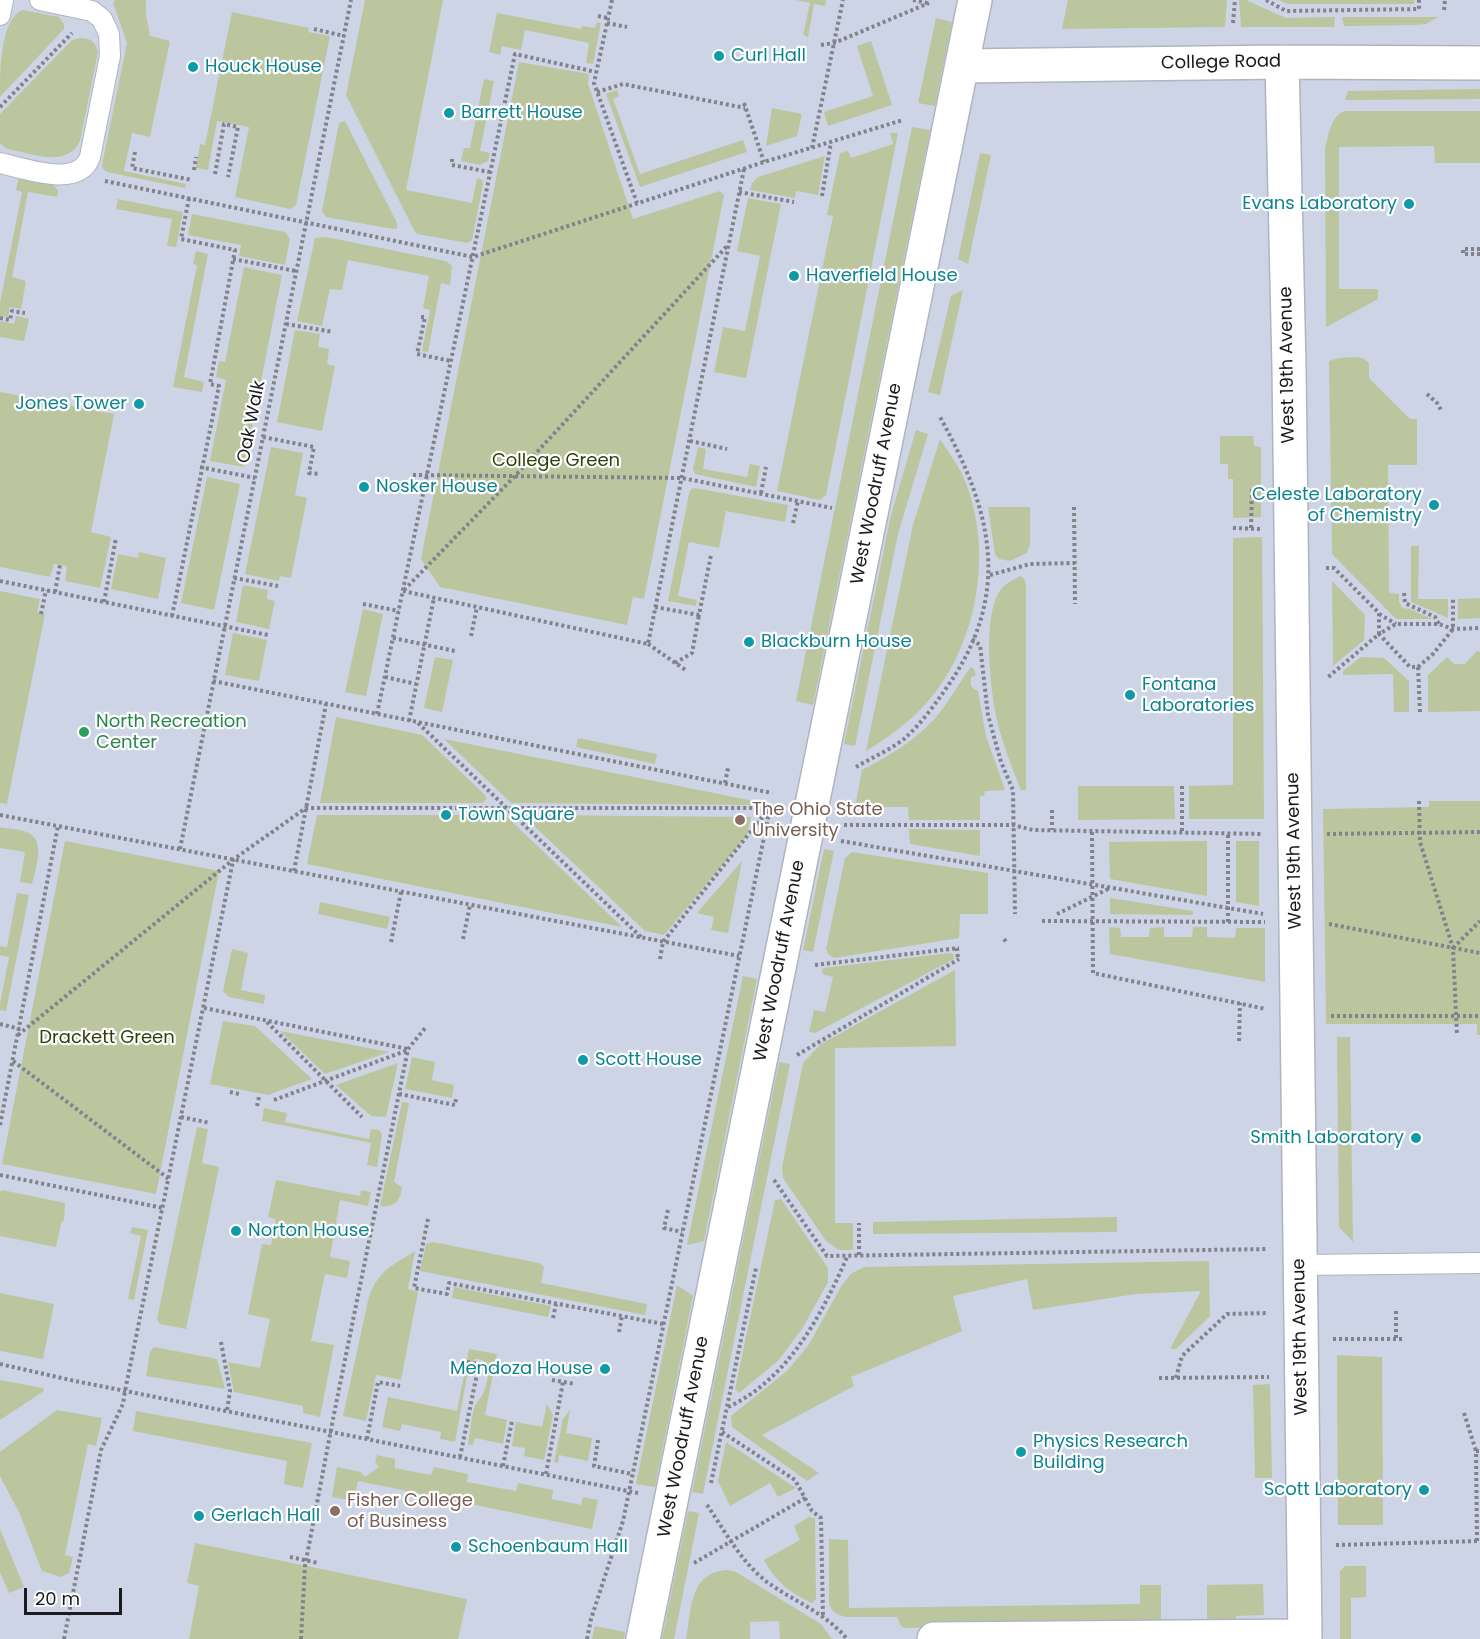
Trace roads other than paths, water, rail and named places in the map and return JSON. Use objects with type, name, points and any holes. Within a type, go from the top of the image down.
[{"type":"street","name":"West Woodruff Avenue","points":[[643,1639],[975,0]]},
{"type":"street","name":"College Road","points":[[962,66],[1282,62],[1480,63]]},
{"type":"street","name":"West 19th Avenue","points":[[1282,62],[1288,347],[1289,1257],[1305,1637]]},
{"type":"street","points":[[934,1639],[1305,1637]]},
{"type":"lane","points":[[0,15],[3,0]]},
{"type":"lane","points":[[0,163],[54,175],[68,175],[87,166],[110,56],[109,34],[102,19],[92,11],[39,0]]},
{"type":"lane","points":[[1289,1257],[1480,1263]]},
{"type":"place","name":"Curl Hall","points":[[719,56]]},
{"type":"place","name":"Houck House","points":[[193,67]]},
{"type":"place","name":"Barrett House","points":[[449,113]]},
{"type":"place","name":"Evans Laboratory","points":[[1409,204]]},
{"type":"place","name":"Haverfield House","points":[[794,276]]},
{"type":"place","name":"Jones Tower","points":[[139,404]]},
{"type":"place","name":"Nosker House","points":[[364,487]]},
{"type":"place","name":"Celeste Laboratory of Chemistry","points":[[1434,505]]},
{"type":"place","name":"Blackburn House","points":[[749,642]]},
{"type":"place","name":"Fontana Laboratories","points":[[1130,695]]},
{"type":"place","name":"North Recreation Center","points":[[84,732]]},
{"type":"place","name":"Town Square","points":[[446,815]]},
{"type":"place","name":"The Ohio State University","points":[[740,820]]},
{"type":"place","name":"Scott House","points":[[583,1060]]},
{"type":"place","name":"Smith Laboratory","points":[[1416,1138]]},
{"type":"place","name":"Norton House","points":[[236,1231]]},
{"type":"place","name":"Mendoza House","points":[[605,1369]]},
{"type":"place","name":"Physics Research Building","points":[[1021,1452]]},
{"type":"place","name":"Scott Laboratory","points":[[1424,1490]]},
{"type":"place","name":"Fisher College of Business","points":[[335,1511]]},
{"type":"place","name":"Gerlach Hall","points":[[199,1516]]},
{"type":"place","name":"Schoenbaum Hall","points":[[456,1547]]},
{"type":"park label","name":"College Green","points":[[556,461]]},
{"type":"park label","name":"Drackett Green","points":[[107,1038]]}]
